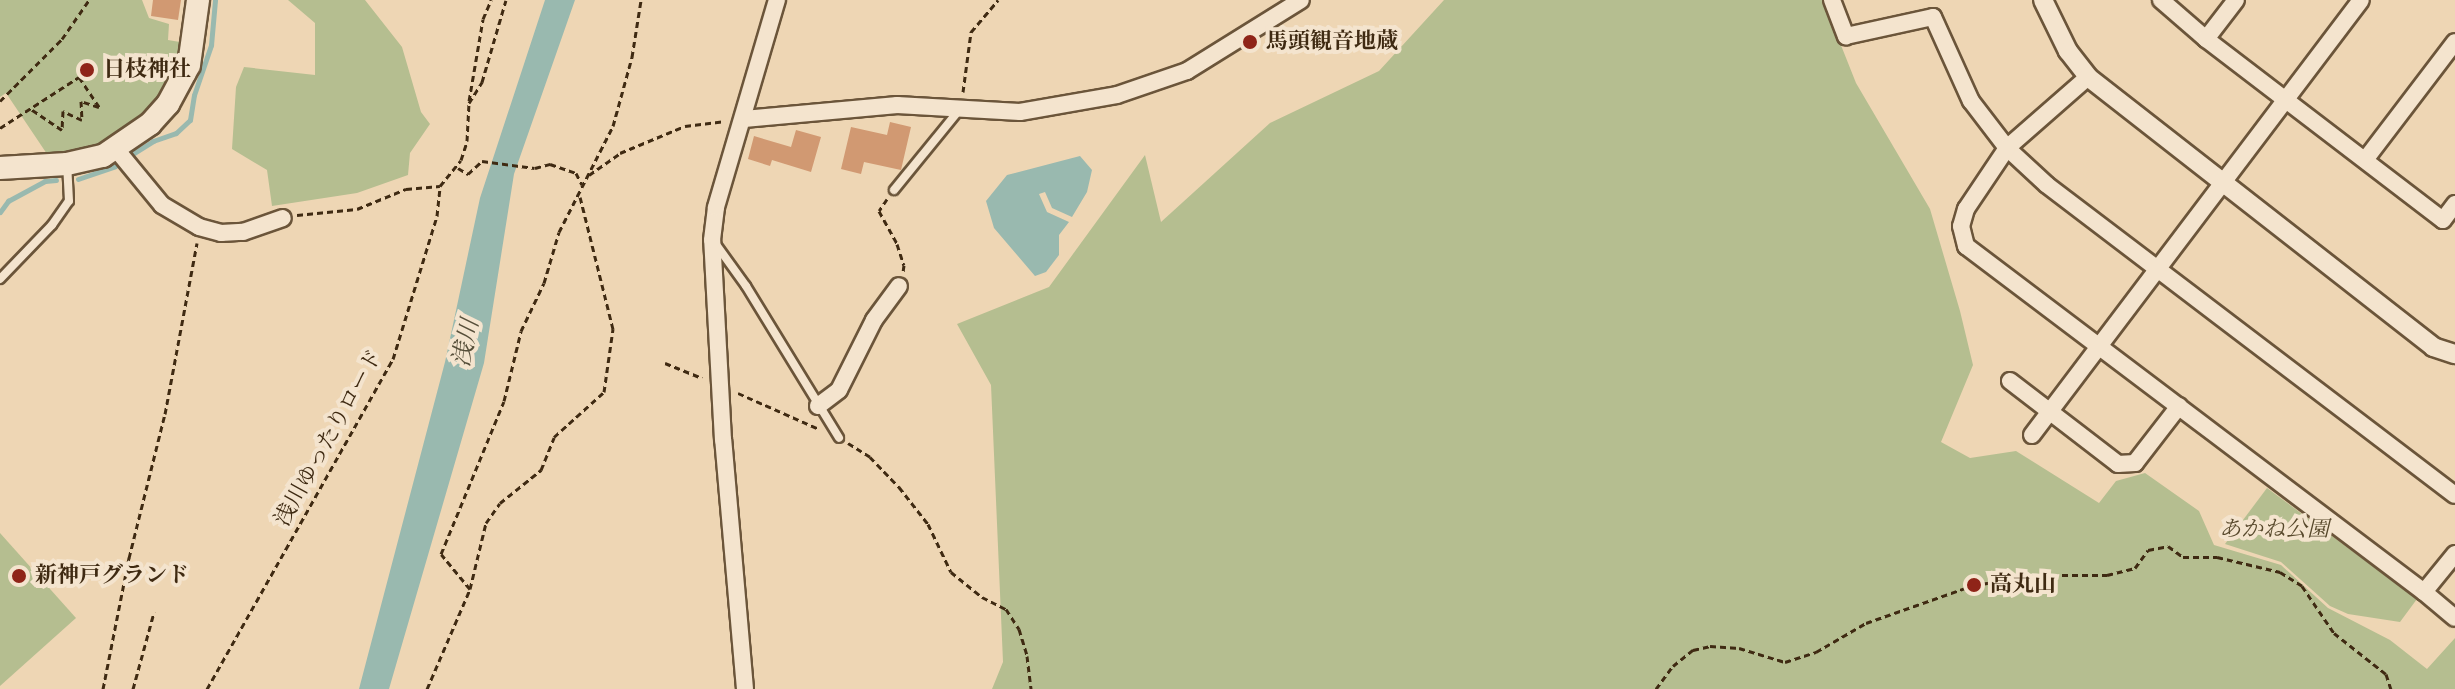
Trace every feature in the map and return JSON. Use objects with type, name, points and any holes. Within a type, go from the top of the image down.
[{"type":"main road","points":[[0,168],[67,164],[103,156],[150,124],[180,85],[194,45],[198,0]]},
{"type":"street","points":[[745,689],[719,385],[712,240],[716,207],[777,0]]},
{"type":"street","points":[[744,119],[897,105],[1000,113],[1050,109],[1160,83],[1187,71],[1301,0]]},
{"type":"street","points":[[1832,0],[1846,36],[1932,8],[1971,101],[2007,148],[2047,185],[2455,495]]},
{"type":"street","points":[[2043,0],[2068,51],[2088,77],[2433,347],[2455,354]]},
{"type":"street","points":[[2161,0],[2206,39],[2443,220],[2455,204]]},
{"type":"street","points":[[2206,39],[2236,0]]},
{"type":"street","points":[[2032,435],[2361,0]]},
{"type":"street","points":[[2365,160],[2455,42]]},
{"type":"street","points":[[2088,77],[2007,148],[1966,209],[1961,226],[1966,246],[2455,618]]},
{"type":"street","points":[[116,149],[162,205],[199,227],[221,233],[243,232],[283,218]]},
{"type":"street","points":[[818,406],[839,390],[874,320],[899,286]]},
{"type":"street","points":[[2010,381],[2118,464],[2135,463],[2179,406]]},
{"type":"street","points":[[2424,592],[2455,554]]},
{"type":"lane","points":[[894,190],[961,108]]},
{"type":"lane","points":[[0,279],[52,225],[69,201],[67,164]]},
{"type":"lane","points":[[712,240],[746,286],[839,438]]},
{"type":"path","points":[[0,101],[62,39],[89,0]]},
{"type":"path","points":[[283,218],[357,209],[406,189],[440,186],[456,169],[467,141],[469,103],[483,19],[491,0]]},
{"type":"path","points":[[469,103],[482,82],[506,0]]},
{"type":"path","points":[[470,589],[441,554],[504,401],[521,331],[544,283],[559,232],[613,126],[632,57],[641,0]]},
{"type":"path","points":[[961,108],[971,32],[998,0]]},
{"type":"path","points":[[0,128],[79,77],[99,107],[81,101],[82,120],[63,111],[62,130],[31,109]]},
{"type":"path","points":[[586,178],[620,153],[685,126],[744,119]]},
{"type":"path","points":[[456,169],[460,167],[468,174],[476,163],[493,162],[517,166],[556,166],[576,173],[582,185]]},
{"type":"path","name":"浅川ゆったりロード","points":[[207,689],[393,359],[437,216],[440,186]]},
{"type":"path","points":[[894,190],[879,211],[904,265],[899,286]]},
{"type":"path","points":[[427,689],[470,589],[486,523],[500,503],[541,470],[554,437],[604,392],[613,329],[579,196]]},
{"type":"path","points":[[103,689],[129,558],[165,414],[195,262]]},
{"type":"path","points":[[665,363],[839,438],[870,457],[928,524],[951,572],[982,597],[1006,609],[1023,643],[1031,689]]},
{"type":"path","points":[[1656,689],[1673,666],[1693,650],[1710,646],[1739,648],[1767,654],[1785,662],[1816,652],[1866,623],[1974,585],[2042,575],[2107,575],[2135,568],[2148,550],[2168,546],[2183,557],[2217,557],[2280,572],[2302,586],[2334,633],[2386,674],[2391,689]]},
{"type":"path","points":[[133,689],[154,612]]},
{"type":"green space","points":[[0,0],[142,0],[149,18],[169,24],[168,40],[180,42],[178,62],[166,89],[131,127],[109,141],[75,152],[47,154],[6,93],[0,97]]},
{"type":"green space","points":[[288,0],[365,0],[402,47],[421,112],[430,124],[410,153],[408,175],[357,193],[272,206],[267,170],[232,149],[236,87],[244,67],[315,75],[315,23]]},
{"type":"green space","points":[[1444,0],[1823,0],[1856,83],[1930,209],[1960,311],[1973,365],[1941,442],[1970,458],[2016,451],[2099,503],[2116,481],[2145,473],[2199,511],[2214,545],[2281,565],[2328,608],[2390,640],[2427,669],[2455,638],[2455,689],[992,689],[1003,662],[991,385],[957,324],[1049,287],[1145,155],[1161,222],[1270,123],[1379,71]]},
{"type":"green space","name":"あかね公園","points":[[2267,488],[2417,599],[2400,622],[2348,614],[2330,606],[2281,562],[2225,544]]},
{"type":"green space","name":"新神戸グランド","points":[[0,533],[76,618],[0,686]]},
{"type":"water","name":"浅川","points":[[545,0],[575,0],[514,174],[484,363],[389,689],[359,689],[445,362],[480,198]]},
{"type":"water","points":[[1080,156],[1092,170],[1087,192],[1072,217],[1052,208],[1045,192],[1039,194],[1047,212],[1069,222],[1059,235],[1059,255],[1046,272],[1035,276],[994,228],[986,201],[1007,175]]},
{"type":"building","points":[[153,0],[181,0],[178,20],[151,16]]},
{"type":"building","points":[[890,122],[911,127],[901,170],[864,162],[861,174],[841,169],[851,127],[887,135]]},
{"type":"building","points":[[796,130],[821,137],[811,172],[772,160],[770,166],[748,159],[754,136],[791,147]]},
{"type":"waterway","points":[[131,155],[153,141],[176,133],[190,120],[194,95],[211,45],[215,0]]},
{"type":"waterway","points":[[78,179],[115,166]]},
{"type":"waterway","points":[[0,212],[8,201],[45,181],[56,180]]},
{"type":"place","name":"馬頭観音地蔵","points":[[1250,42]]},
{"type":"place","name":"日枝神社","points":[[87,70]]},
{"type":"place","name":"新神戸グランド","points":[[19,576]]},
{"type":"place","name":"高丸山","points":[[1974,585]]}]
